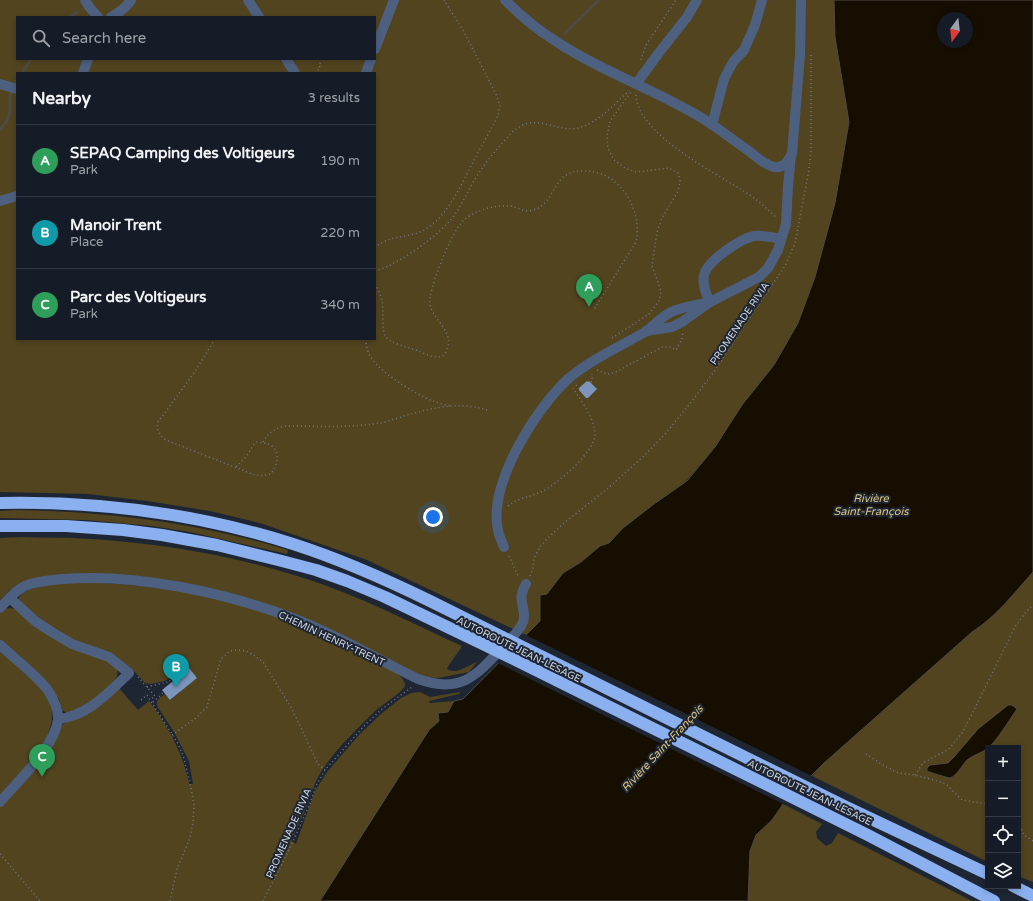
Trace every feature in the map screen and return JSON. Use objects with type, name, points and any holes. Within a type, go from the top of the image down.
[{"type":"highway","name":"AUTOROUTE JEAN-LESAGE","points":[[0,503],[72,504],[127,509],[195,519],[243,530],[303,547],[360,569],[498,634],[846,807],[985,873]]},
{"type":"highway","name":"AUTOROUTE JEAN-LESAGE","points":[[0,526],[66,526],[123,530],[180,538],[251,553],[316,570],[347,581],[385,597],[487,646],[834,818],[994,901]]},
{"type":"highway","points":[[1019,889],[1033,896]]},
{"type":"lane","points":[[85,0],[97,16]]},
{"type":"lane","points":[[114,16],[121,12],[131,0]]},
{"type":"lane","points":[[248,0],[258,16]]},
{"type":"lane","points":[[376,46],[394,0]]},
{"type":"lane","points":[[505,0],[520,15],[555,41],[585,59],[692,112],[712,125],[770,166],[782,178],[788,191]]},
{"type":"lane","points":[[636,84],[687,17],[697,0]]},
{"type":"lane","points":[[712,125],[724,79],[734,62],[744,50],[755,25],[762,0]]},
{"type":"lane","points":[[646,331],[672,327],[682,322],[710,302],[759,277],[774,260],[786,224],[800,55],[801,0]]},
{"type":"lane","points":[[83,72],[88,60]]},
{"type":"lane","points":[[287,60],[294,72]]},
{"type":"lane","points":[[366,72],[371,60]]},
{"type":"lane","points":[[0,84],[16,89]]},
{"type":"lane","points":[[770,166],[780,168],[787,163],[792,154]]},
{"type":"lane","points":[[0,201],[16,196]]},
{"type":"lane","points":[[710,302],[704,288],[704,274],[710,265],[732,247],[746,238],[762,236],[781,239]]},
{"type":"lane","points":[[506,551],[498,530],[497,515],[499,496],[518,447],[530,424],[546,403],[568,380],[592,362],[646,331],[670,312],[710,302]]},
{"type":"lane","name":"CHEMIN HENRY-TRENT","points":[[0,608],[19,589],[30,584],[46,580],[110,578],[179,587],[247,603],[297,619],[418,679],[442,685],[455,684],[464,681],[483,668],[522,624],[524,616],[521,591],[526,584]]},
{"type":"lane","points":[[10,598],[35,621],[50,631],[72,644],[109,657],[129,673],[96,703],[70,717],[58,719]]},
{"type":"lane","points":[[0,645],[47,689],[56,705],[58,719],[53,735],[46,747],[0,802]]},
{"type":"path","points":[[376,247],[380,242],[425,230],[437,220],[456,196],[498,116],[500,106],[496,94],[463,30],[444,0]]},
{"type":"path","points":[[641,62],[646,45],[676,0]]},
{"type":"path","name":"PROMENADE RIVIA","points":[[526,584],[531,575],[534,558],[540,547],[564,523],[607,489],[640,459],[665,434],[688,406],[713,373],[785,266],[795,243],[810,170],[811,52]]},
{"type":"path","points":[[316,72],[320,68],[319,64],[322,62]]},
{"type":"path","points":[[636,84],[636,102],[640,112],[647,122],[686,156],[756,199],[786,224]]},
{"type":"path","points":[[376,271],[402,258],[436,234],[449,222],[456,213],[477,175],[516,128],[531,122],[548,124],[567,129],[576,128],[593,122],[609,110],[636,84]]},
{"type":"path","points":[[608,341],[649,314],[659,301],[661,291],[652,266],[657,232],[662,218],[678,191],[680,181],[678,173],[669,168],[636,172],[625,168],[614,160],[608,148],[607,136],[610,121],[636,84]]},
{"type":"path","points":[[376,286],[382,300],[384,330],[386,336],[398,344],[432,356],[441,357],[444,355],[449,342],[448,335],[432,310],[430,305],[430,297],[432,287],[443,258],[458,227],[462,222],[484,209],[510,206],[523,211],[533,211],[544,205],[562,177],[576,171],[592,171],[607,176],[623,189],[636,213],[638,232],[636,242],[593,311]]},
{"type":"path","points":[[592,362],[600,372],[607,374],[614,373],[662,347],[671,347],[676,350],[682,339],[682,322]]},
{"type":"path","points":[[214,340],[194,373],[158,422],[157,427],[160,435],[166,440],[235,468],[260,476],[271,474],[277,460],[277,450],[263,442],[257,442],[254,444],[246,457],[235,468]]},
{"type":"path","points":[[366,340],[369,355],[385,372],[420,395],[434,402],[452,407]]},
{"type":"path","points":[[497,515],[514,501],[541,492],[567,475],[585,454],[594,440],[595,433],[590,418],[568,380]]},
{"type":"path","points":[[263,442],[267,434],[276,428],[284,426],[346,426],[374,424],[434,408],[473,406],[490,411]]},
{"type":"path","points":[[506,551],[517,574],[526,584]]},
{"type":"path","points":[[915,775],[923,762],[949,749],[962,733],[1016,624],[1033,605]]},
{"type":"path","points":[[172,734],[196,718],[207,707],[221,660],[226,654],[230,651],[246,651],[263,662],[292,709],[318,764],[325,770]]},
{"type":"path","points":[[129,673],[132,671],[155,696],[151,699]]},
{"type":"path","name":"PROMENADE RIVIA","points":[[263,901],[294,839],[309,806],[316,786],[325,770],[366,725],[384,708],[413,686],[418,679]]},
{"type":"path","points":[[147,687],[167,682],[169,680],[172,682]]},
{"type":"path","points":[[153,702],[164,692]]},
{"type":"path","points":[[141,700],[147,695],[151,699],[183,755],[194,804],[190,838],[176,869],[170,901]]},
{"type":"path","points":[[866,754],[884,767],[898,773],[915,775],[942,782],[948,785],[962,800],[985,804]]},
{"type":"path","points":[[1021,828],[1024,835],[1033,841]]},
{"type":"path","points":[[0,854],[40,901]]},
{"type":"shaded area","points":[[0,0],[834,0],[835,37],[849,122],[835,203],[815,277],[798,323],[774,365],[742,405],[715,447],[686,481],[623,528],[609,543],[600,546],[581,562],[563,573],[547,594],[540,621],[526,635],[367,560],[260,523],[210,511],[147,501],[88,494],[0,492]]},
{"type":"shaded area","points":[[13,510],[83,513],[152,520],[220,532],[288,550],[287,554],[190,532],[152,526],[86,520],[0,518],[0,511]]},
{"type":"shaded area","points":[[0,538],[82,538],[121,541],[211,554],[270,568],[327,586],[379,607],[462,646],[447,669],[451,671],[462,669],[477,662],[469,672],[438,678],[423,677],[309,621],[153,578],[24,582],[9,591],[0,601]]},
{"type":"shaded area","points":[[1033,572],[1033,882],[1021,877],[1021,745],[985,745],[985,861],[812,776],[824,763],[972,632],[989,619]]},
{"type":"shaded area","points":[[65,583],[126,584],[170,590],[234,603],[299,625],[383,665],[400,676],[404,681],[404,688],[374,712],[355,731],[321,771],[291,840],[296,844],[315,791],[327,772],[359,735],[381,714],[401,698],[411,693],[420,692],[430,697],[460,692],[459,694],[429,701],[430,703],[454,701],[448,712],[429,730],[320,901],[0,901],[0,648],[36,683],[48,698],[52,716],[48,734],[58,731],[64,723],[79,717],[118,687],[138,710],[149,701],[174,740],[183,761],[189,784],[193,784],[189,761],[174,732],[157,706],[157,702],[165,694],[171,700],[196,678],[173,681],[169,678],[165,681],[150,684],[145,683],[131,668],[118,659],[54,631],[19,601],[19,597],[23,593],[34,588]]},
{"type":"shaded area","points":[[5,609],[15,609],[98,655],[118,669],[115,680],[87,706],[67,713],[62,710],[59,699],[0,641],[0,613]]},
{"type":"shaded area","points":[[783,804],[822,824],[816,832],[817,838],[826,846],[832,843],[838,833],[972,901],[748,901],[750,851],[756,835],[772,820]]},
{"type":"water","name":"Rivière Saint-François","points":[[834,0],[1033,0],[1033,572],[989,619],[972,632],[824,763],[783,804],[772,820],[756,835],[750,851],[748,901],[320,901],[429,730],[439,721],[438,713],[448,712],[454,701],[463,699],[540,621],[540,595],[547,594],[563,573],[581,562],[600,546],[609,543],[623,528],[687,481],[715,447],[742,405],[774,365],[798,323],[815,277],[835,203],[849,122],[835,37]]},
{"type":"water","points":[[1008,705],[1012,705],[1017,709],[999,736],[991,745],[985,745],[985,750],[967,760],[953,777],[950,778],[927,771],[927,768],[930,765],[948,763],[978,729]]},
{"type":"pier","points":[[524,634],[814,777],[785,805],[496,662]]},
{"type":"building","points":[[589,381],[597,389],[588,398],[586,398],[579,388]]},
{"type":"building","points":[[189,668],[197,678],[170,700],[162,690]]},
{"type":"waterway","points":[[564,34],[599,0]]},
{"type":"waterway","points":[[71,16],[77,12]]},
{"type":"waterway","points":[[23,72],[30,60]]},
{"type":"waterway","points":[[0,129],[7,121],[10,111],[10,96],[16,82]]},
{"type":"place","name":"SEPAQ Camping des Voltigeurs","points":[[589,307]]},
{"type":"place","name":"Manoir Trent","points":[[176,687]]},
{"type":"place","name":"Parc des Voltigeurs","points":[[42,777]]}]
